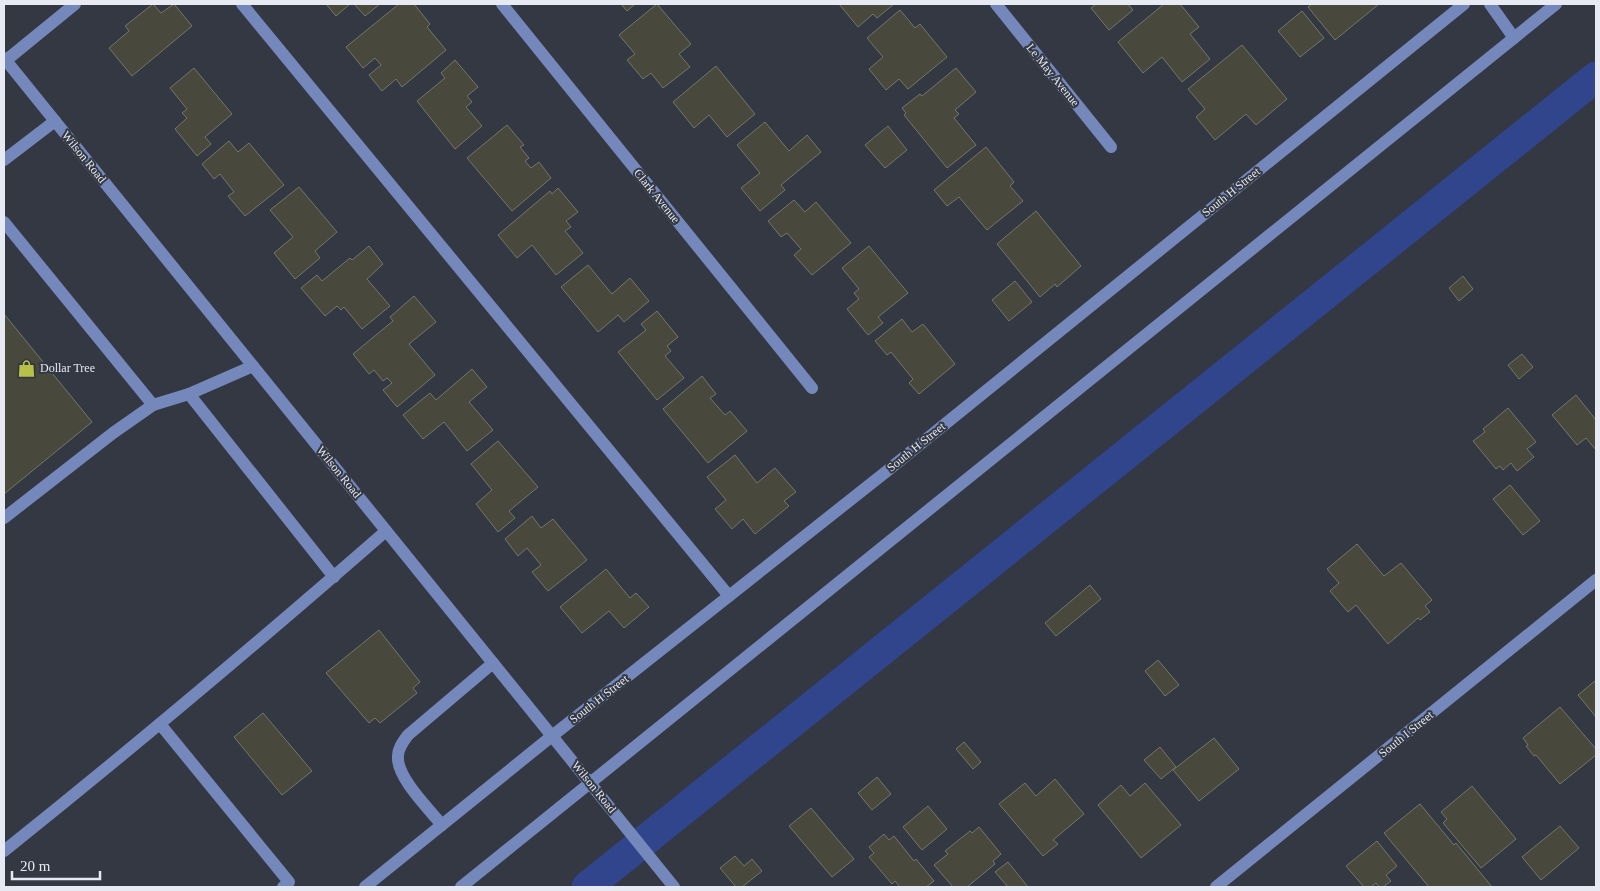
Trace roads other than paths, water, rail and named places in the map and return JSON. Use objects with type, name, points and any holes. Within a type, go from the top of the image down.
[{"type":"street","points":[[4,60],[75,4]]},
{"type":"street","points":[[242,4],[729,596]]},
{"type":"street","name":"Clark Avenue","points":[[502,4],[812,388]]},
{"type":"street","name":"Le May Avenue","points":[[996,4],[1111,147]]},
{"type":"street","name":"South H Street","points":[[366,887],[552,736],[887,471],[1464,4]]},
{"type":"street","points":[[1490,4],[1514,38]]},
{"type":"street","points":[[461,887],[1556,4]]},
{"type":"street","name":"Wilson Road","points":[[4,60],[674,887]]},
{"type":"street","points":[[4,160],[55,121]]},
{"type":"street","points":[[4,222],[153,405]]},
{"type":"street","points":[[4,518],[153,405],[189,394],[253,366]]},
{"type":"street","points":[[189,394],[334,577]]},
{"type":"street","points":[[4,851],[160,724],[386,531]]},
{"type":"street","name":"South I Street","points":[[1216,887],[1596,580]]},
{"type":"street","points":[[442,825],[407,781],[400,769],[397,758],[399,749],[408,735],[493,663]]},
{"type":"street","points":[[160,724],[286,885]]},
{"type":"waterway","points":[[587,887],[1596,77]]},
{"type":"place","name":"Dollar Tree","points":[[26,368]]}]
